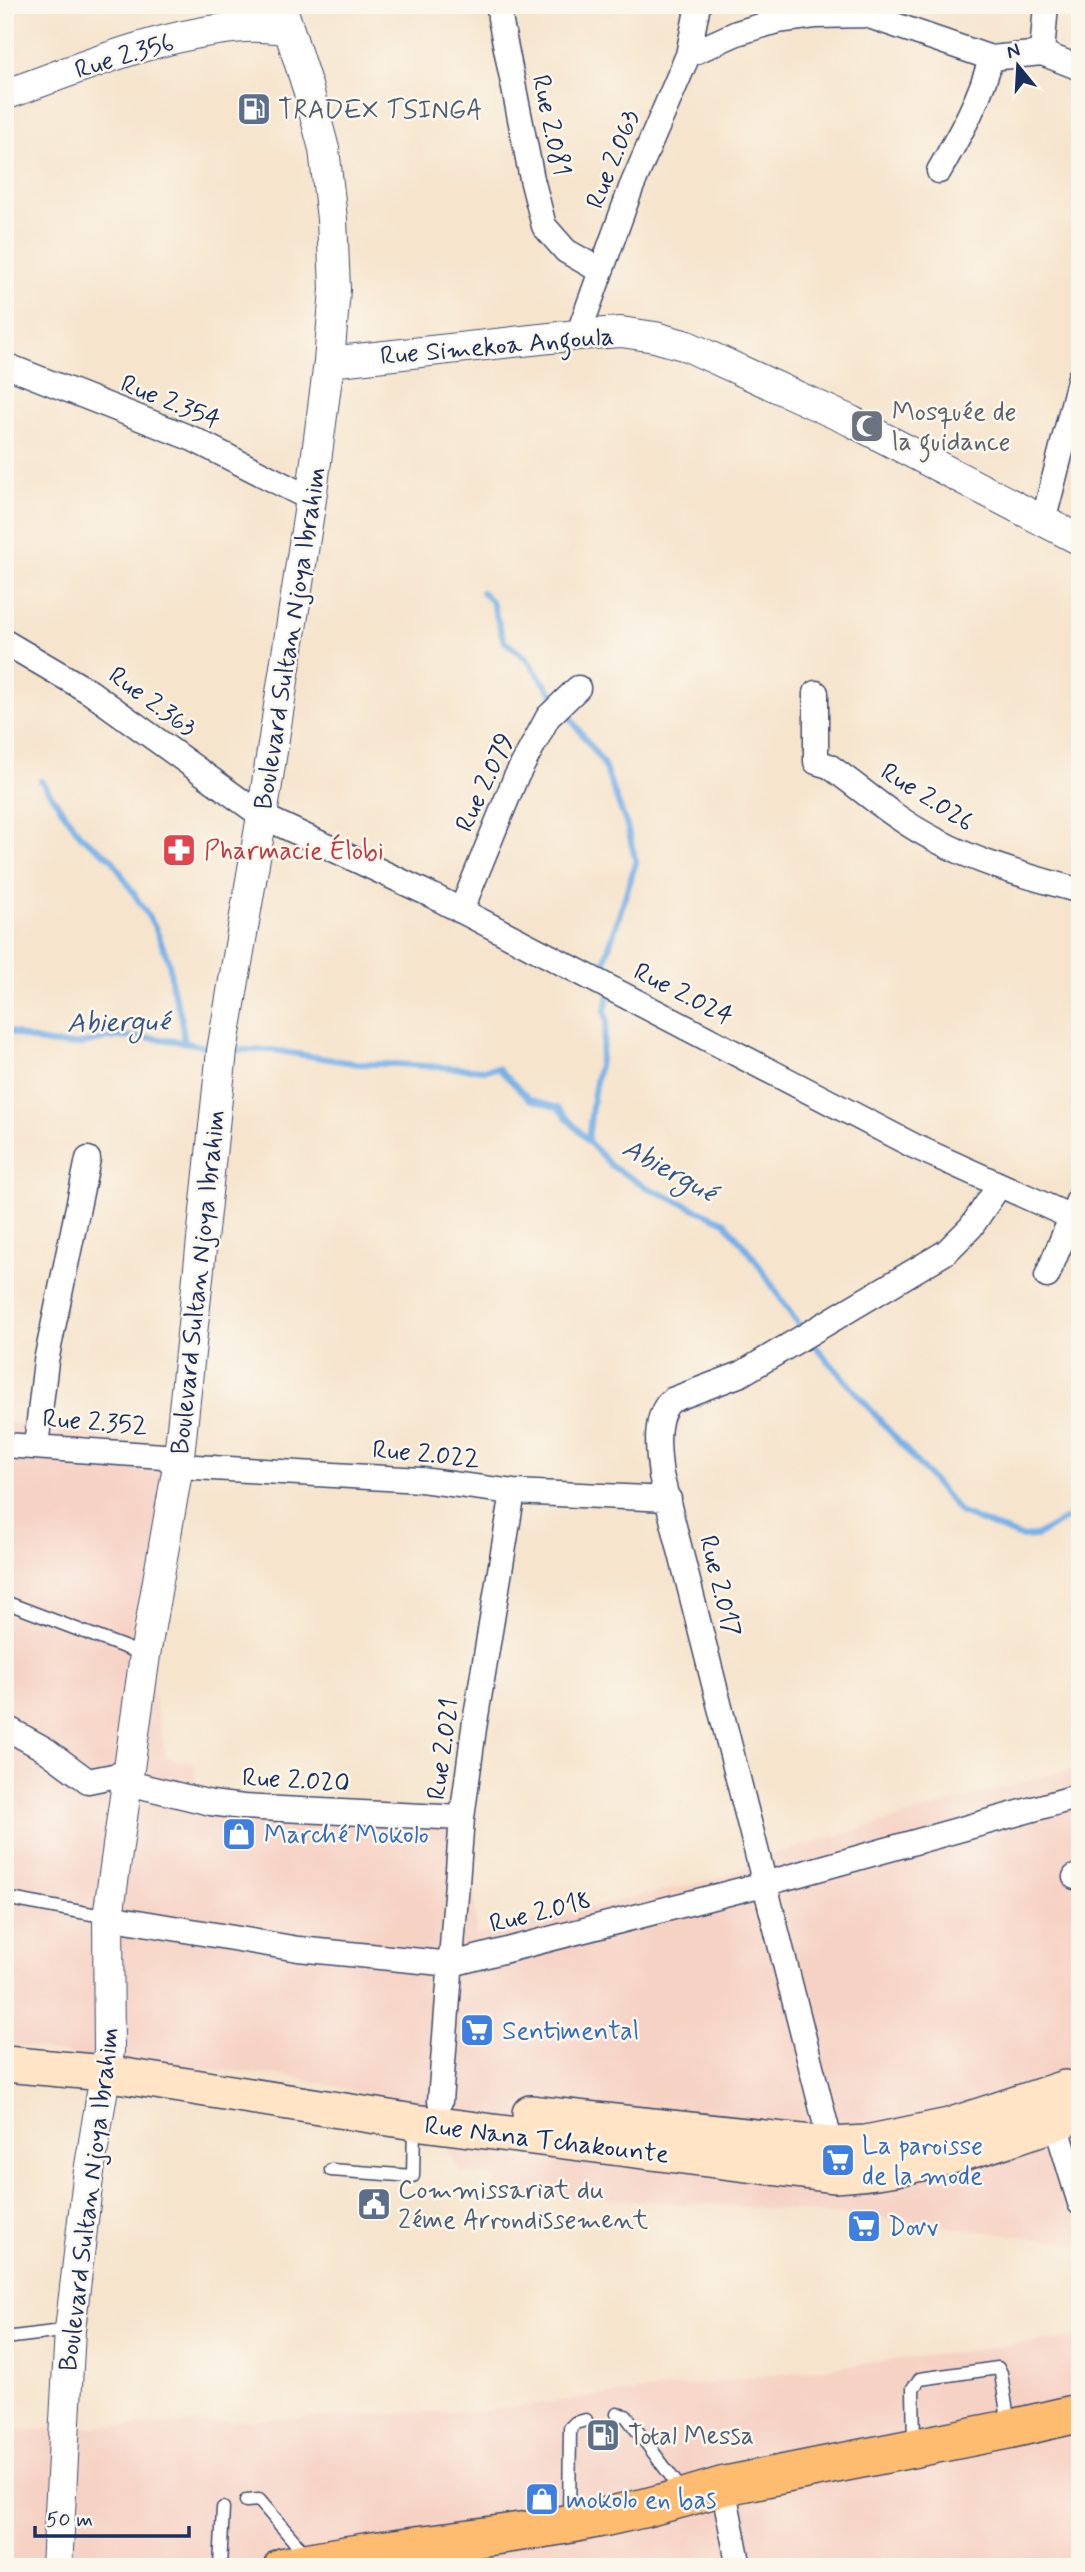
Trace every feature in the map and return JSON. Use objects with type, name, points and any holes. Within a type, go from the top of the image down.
[{"type":"main road","name":"Rue Nana Tchakounte","points":[[5,2052],[107,2062],[486,2120],[832,2160],[870,2173],[939,2161],[1068,2108]]},
{"type":"main road","name":"Rue Nana Tchakounte","points":[[5,2064],[107,2062]]},
{"type":"main road","points":[[297,2564],[429,2555],[705,2492],[1080,2413]]},
{"type":"street","name":"Rue 2.081","points":[[499,5],[499,19],[544,226],[566,251],[601,271]]},
{"type":"street","name":"Rue 2.063","points":[[578,334],[631,188],[688,55],[698,5]]},
{"type":"street","points":[[1042,53],[1046,5]]},
{"type":"street","points":[[688,55],[737,33],[777,20],[867,10],[950,46],[991,58],[1042,53],[1080,68]]},
{"type":"street","name":"Rue 2.356","points":[[5,95],[113,55],[200,33],[246,27],[284,17]]},
{"type":"street","name":"Boulevard Sultan Njoya Ibrahim","points":[[57,2567],[70,2330],[88,2178],[107,2062],[108,1917],[145,1655],[178,1466],[222,1051],[262,816],[311,499],[329,362],[335,289],[332,219],[324,149],[284,17]]},
{"type":"street","points":[[939,171],[972,114],[991,58]]},
{"type":"street","name":"Rue Simekoa Angoula","points":[[329,362],[578,334],[621,332],[655,337],[687,346],[851,421],[1080,540]]},
{"type":"street","name":"Rue 2.354","points":[[5,365],[193,439],[311,499]]},
{"type":"street","points":[[1042,522],[1080,377]]},
{"type":"street","name":"Rue 2.363","points":[[5,642],[90,692],[262,816]]},
{"type":"street","name":"Rue 2.079","points":[[461,911],[515,779],[548,717],[578,688]]},
{"type":"street","name":"Rue 2.026","points":[[816,693],[816,762],[829,765],[911,826],[933,839],[1005,870],[1080,891]]},
{"type":"street","name":"Rue 2.024","points":[[262,816],[461,911],[914,1146],[999,1186],[1077,1212]]},
{"type":"street","points":[[36,1446],[46,1361],[88,1159]]},
{"type":"street","name":"Rue 2.017","points":[[832,2160],[661,1475],[659,1427],[665,1405],[672,1400],[741,1374],[946,1252],[971,1227],[999,1186]]},
{"type":"street","points":[[1047,1276],[1077,1212]]},
{"type":"street","name":"Rue 2.352","points":[[5,1445],[163,1456],[178,1466]]},
{"type":"street","name":"Rue 2.022","points":[[178,1466],[421,1480],[513,1492],[669,1499]]},
{"type":"street","name":"Rue 2.021","points":[[427,2111],[452,1964],[462,1818],[474,1728],[513,1492]]},
{"type":"street","name":"Rue 2.020","points":[[5,1727],[46,1749],[88,1781],[118,1775],[128,1783],[211,1803],[243,1807],[462,1818]]},
{"type":"street","name":"Rue 2.018","points":[[108,1917],[298,1949],[452,1964],[764,1884],[1080,1796]]},
{"type":"street","points":[[1068,2108],[1080,2203]]},
{"type":"street","points":[[705,2492],[739,2567]]},
{"type":"lane","points":[[5,1602],[145,1655]]},
{"type":"lane","name":"Rue 2.018","points":[[5,1898],[108,1917]]},
{"type":"lane","points":[[331,2170],[413,2176],[427,2111]]},
{"type":"lane","points":[[5,2338],[70,2330]]},
{"type":"lane","points":[[914,2448],[913,2388],[920,2379],[998,2368],[1010,2429]]},
{"type":"lane","points":[[617,2414],[626,2416],[705,2492]]},
{"type":"lane","points":[[569,2524],[570,2428],[575,2423],[586,2420]]},
{"type":"lane","points":[[246,2501],[259,2500],[297,2564]]},
{"type":"lane","points":[[220,2567],[223,2508]]},
{"type":"shaded area","name":"Marché Mokolo","points":[[5,1422],[95,1434],[172,1453],[146,1656],[166,1757],[195,1764],[196,1788],[288,1799],[473,1811],[476,1935],[723,1877],[764,1857],[1039,1777],[1080,1768],[1080,2248],[1057,2241],[887,2219],[722,2205],[493,2193],[494,2176],[460,2172],[438,2130],[438,2110],[289,2076],[93,2059],[5,2043]]},
{"type":"shaded area","name":"mokolo en bas","points":[[1080,2337],[1080,2567],[5,2567],[5,2431],[491,2410]]},
{"type":"waterway","points":[[482,592],[492,602],[504,641],[526,658],[556,699]]},
{"type":"waterway","points":[[563,708],[603,763],[627,826],[636,862],[605,960],[607,977]]},
{"type":"waterway","points":[[41,781],[81,836],[112,859],[155,927],[169,962],[184,1041]]},
{"type":"waterway","points":[[588,1141],[609,995]]},
{"type":"waterway","name":"Abiergué","points":[[5,1029],[32,1039],[70,1045],[112,1038],[140,1037],[214,1049]]},
{"type":"waterway","name":"Abiergué","points":[[232,1050],[272,1050],[359,1064],[485,1070],[498,1068],[529,1099],[558,1108],[611,1166],[646,1187],[725,1222],[754,1258],[803,1332]]},
{"type":"waterway","name":"Abiergué","points":[[810,1340],[961,1513],[1021,1537],[1036,1536],[1064,1520],[1080,1516]]},
{"type":"place","name":"TRADEX TSINGA","points":[[254,109]]},
{"type":"place","name":"Mosquée de la guidance","points":[[867,426]]},
{"type":"place","name":"Pharmacie Élobi","points":[[179,850]]},
{"type":"place","name":"Marché Mokolo","points":[[239,1834]]},
{"type":"place","name":"Sentimental","points":[[477,2030]]},
{"type":"place","name":"La paroisse de la mode","points":[[838,2160]]},
{"type":"place","name":"Commissariat du 2éme Arrondissement","points":[[374,2204]]},
{"type":"place","name":"Dovv","points":[[864,2226]]},
{"type":"place","name":"Total Messa","points":[[603,2435]]},
{"type":"place","name":"mokolo en bas","points":[[542,2499]]}]
